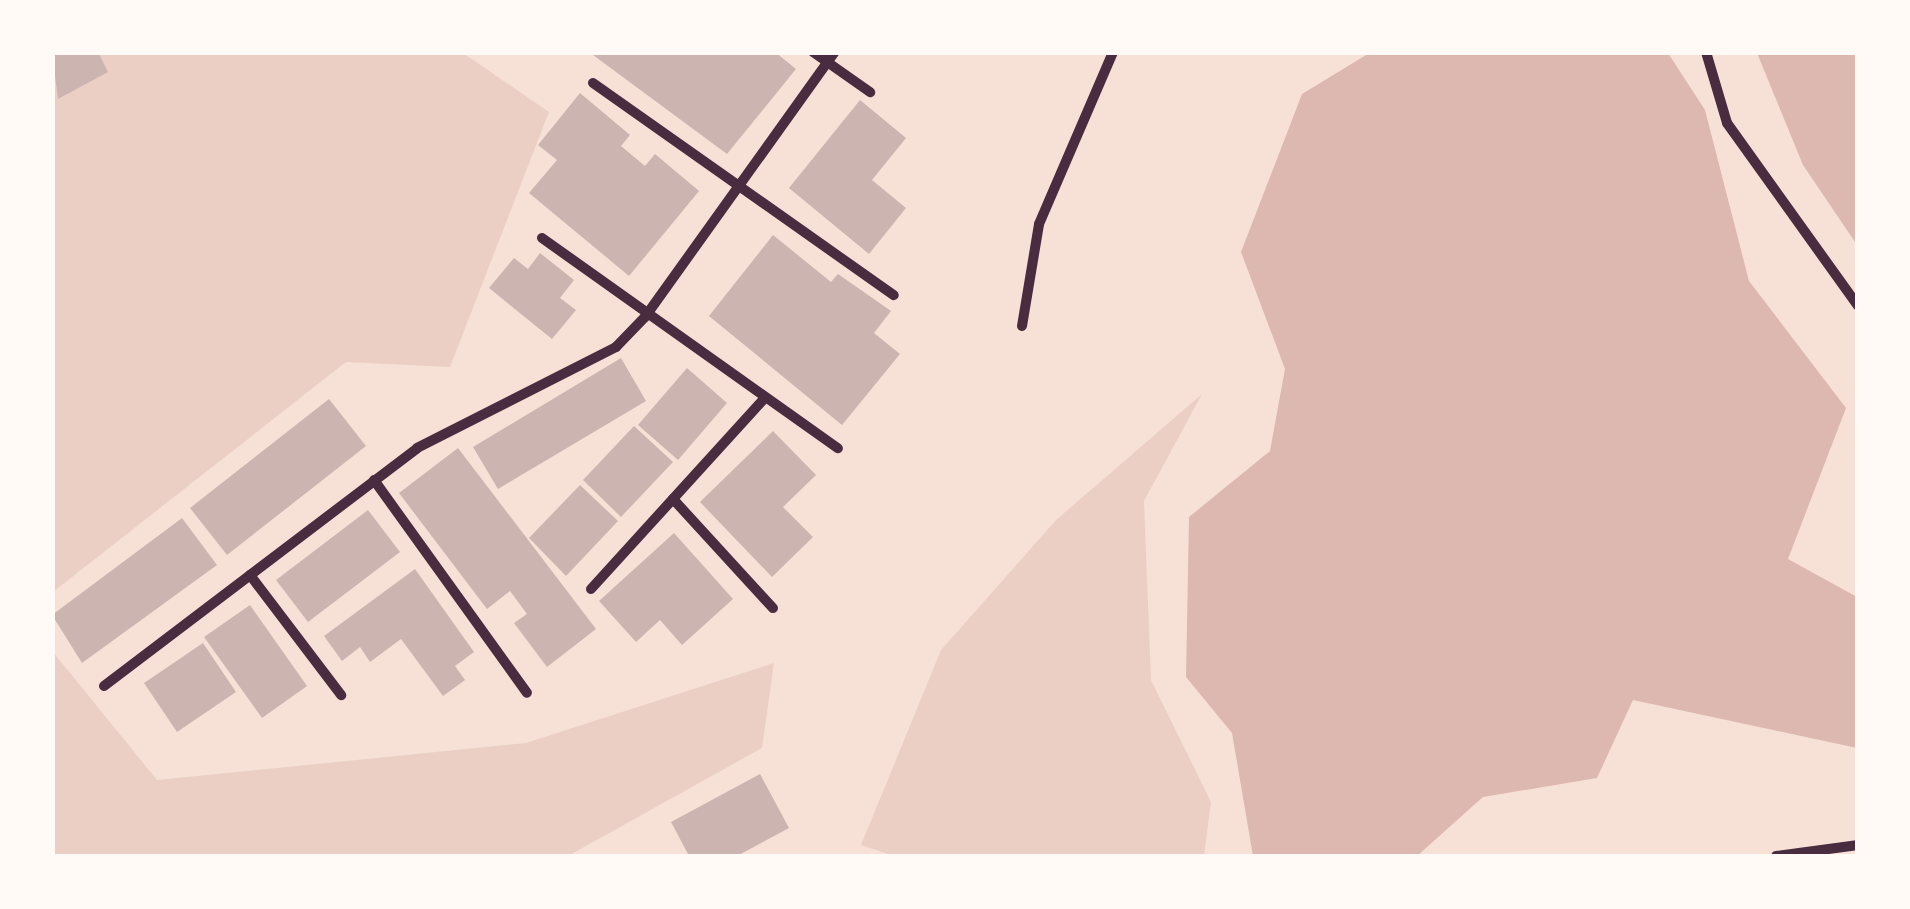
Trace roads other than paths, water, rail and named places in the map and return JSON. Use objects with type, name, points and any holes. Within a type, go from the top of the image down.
[{"type":"street","points":[[813,52],[870,92]]},
{"type":"street","points":[[104,686],[417,448],[616,347],[645,316],[836,52]]},
{"type":"street","points":[[1022,326],[1039,224],[1113,52]]},
{"type":"street","points":[[1706,52],[1726,123],[1858,306]]},
{"type":"street","points":[[593,83],[894,295]]},
{"type":"street","points":[[542,238],[645,316],[838,448]]},
{"type":"street","points":[[590,589],[765,398]]},
{"type":"street","points":[[374,480],[527,693]]},
{"type":"street","points":[[673,499],[773,608]]},
{"type":"street","points":[[250,574],[341,695]]},
{"type":"street","points":[[1776,856],[1858,845]]}]
